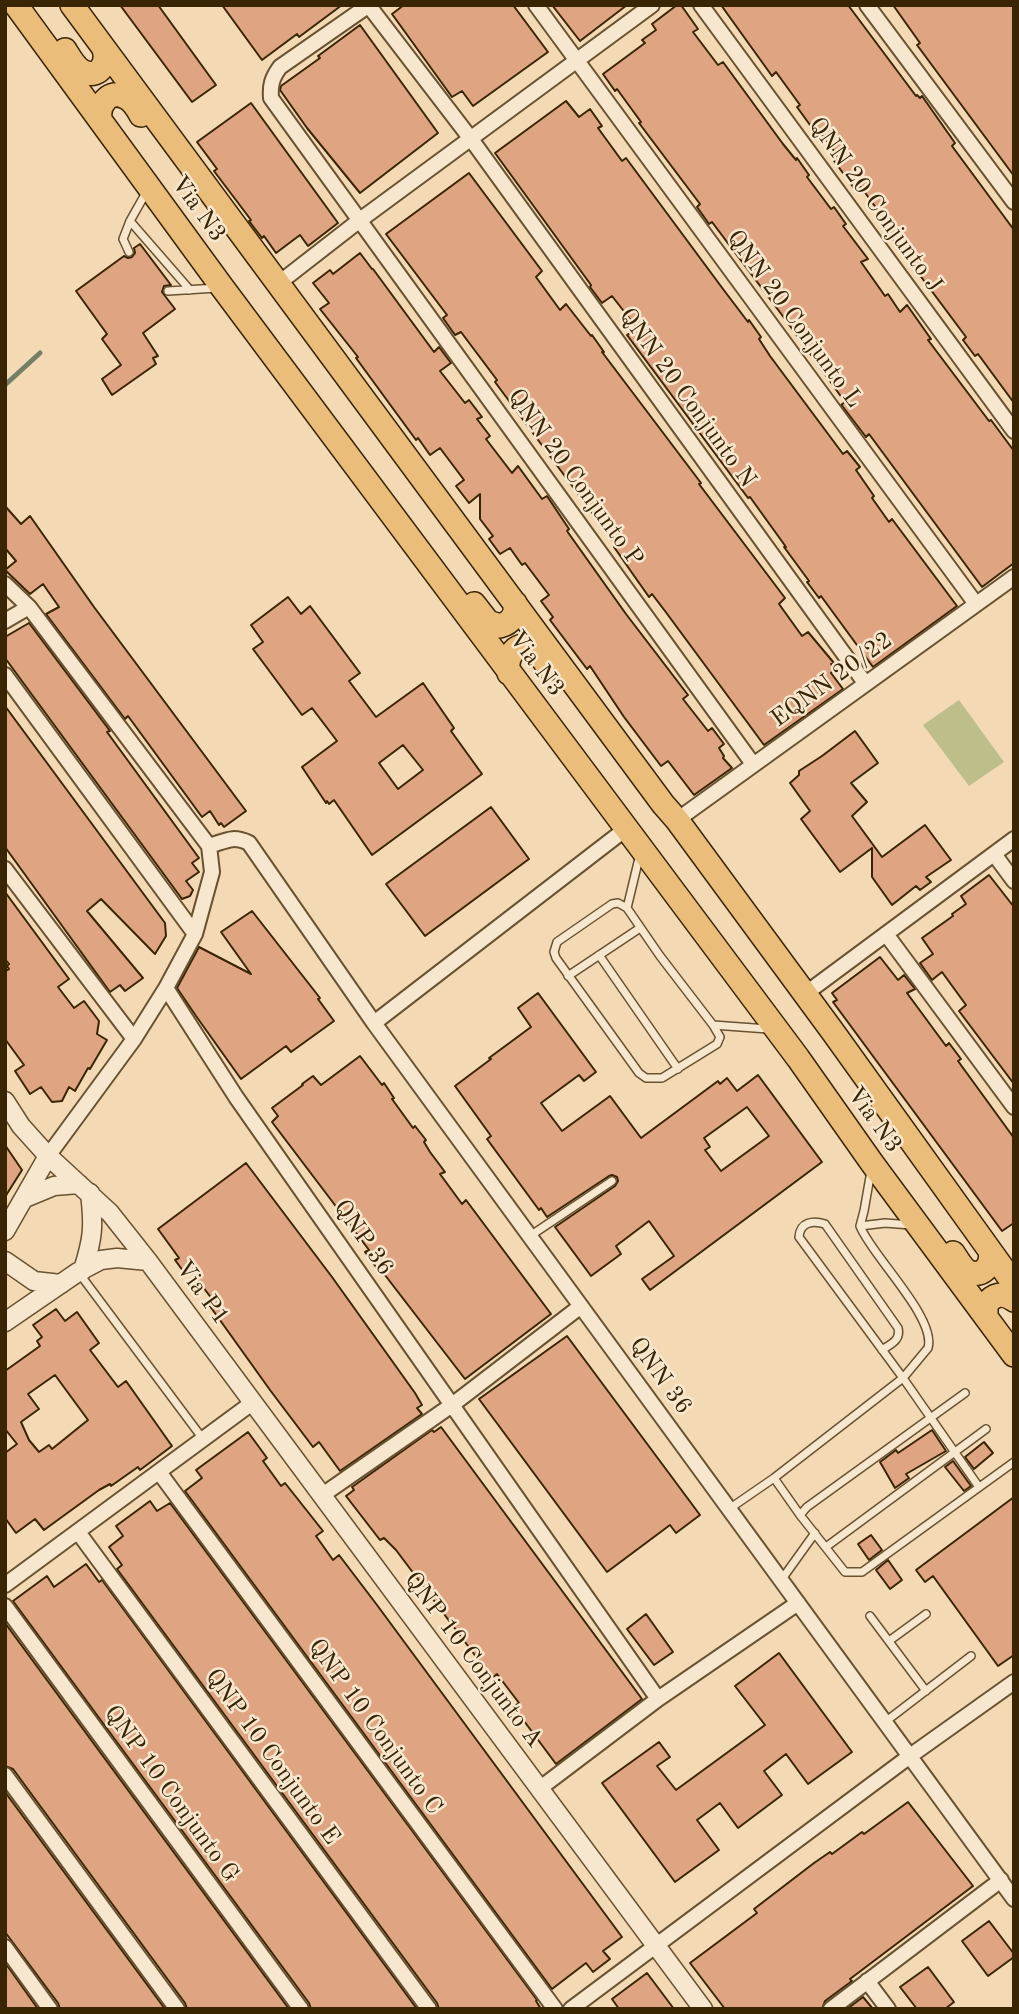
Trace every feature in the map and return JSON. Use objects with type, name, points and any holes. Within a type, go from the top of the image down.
[{"type":"main road","name":"Via N3","points":[[16,5],[222,287],[776,1029],[1014,1355]]},
{"type":"main road","points":[[32,5],[82,72],[92,73],[102,68],[106,58],[103,47]]},
{"type":"main road","name":"Via N3","points":[[72,5],[805,994],[1014,1284]]},
{"type":"main road","points":[[100,118],[100,108],[105,99],[116,95],[128,98],[197,192],[259,257]]},
{"type":"main road","points":[[367,480],[418,526],[488,622],[499,626],[511,620],[516,609],[515,603]]},
{"type":"main road","points":[[509,673],[507,662],[513,651],[523,647],[535,650],[609,750],[670,812]]},
{"type":"main road","points":[[845,1126],[900,1178],[963,1268],[972,1273],[982,1272],[990,1264],[990,1252]]},
{"type":"main road","points":[[986,1317],[986,1305],[994,1296],[1006,1295],[1014,1300]]},
{"type":"street","name":"QNN 20 Conjunto L","points":[[536,5],[976,604]]},
{"type":"street","points":[[279,283],[360,220],[652,5]]},
{"type":"street","name":"QNN 20 Conjunto J","points":[[701,5],[1014,431]]},
{"type":"street","points":[[867,5],[1014,202]]},
{"type":"street","name":"QNN 20 Conjunto N","points":[[369,6],[471,139],[865,684]]},
{"type":"street","name":"QNN 20 Conjunto P","points":[[369,6],[280,67],[270,85],[271,98],[753,764]]},
{"type":"street","name":"EQNN 20/22","points":[[670,812],[753,764],[1014,577]]},
{"type":"street","points":[[5,584],[29,607],[209,846],[212,872],[195,934],[166,988],[134,1039],[48,1156],[5,1231]]},
{"type":"street","points":[[5,621],[29,607]]},
{"type":"street","points":[[5,675],[195,934]]},
{"type":"street","points":[[374,1023],[627,828]]},
{"type":"street","name":"QNN 36","points":[[209,846],[237,838],[249,843],[374,1023],[1014,1899]]},
{"type":"street","points":[[805,994],[1014,839]]},
{"type":"street","points":[[994,854],[1014,881]]},
{"type":"street","points":[[5,870],[134,1039]]},
{"type":"street","points":[[886,934],[1014,1107]]},
{"type":"street","name":"QNP 36","points":[[166,988],[236,1097],[659,1699]]},
{"type":"street","points":[[5,1101],[21,1126],[48,1156]]},
{"type":"street","name":"Via P1","points":[[48,1156],[110,1213],[252,1403]]},
{"type":"street","points":[[25,1198],[54,1186],[85,1189],[94,1224],[91,1244],[81,1271]]},
{"type":"street","points":[[5,1322],[101,1260],[117,1258],[148,1261]]},
{"type":"street","points":[[5,1261],[34,1281],[61,1284]]},
{"type":"street","points":[[321,1496],[452,1405],[581,1306]]},
{"type":"street","points":[[5,1585],[252,1403]]},
{"type":"street","name":"QNP 10 Conjunto A","points":[[252,1403],[703,2009]]},
{"type":"street","name":"QNP 10 Conjunto C","points":[[159,1472],[555,2009]]},
{"type":"street","name":"QNP 10 Conjunto E","points":[[78,1532],[429,2009]]},
{"type":"street","points":[[539,1789],[659,1699],[798,1604]]},
{"type":"street","name":"QNP 10 Conjunto G","points":[[5,1606],[301,2009]]},
{"type":"street","points":[[572,2009],[910,1756],[1014,1682]]},
{"type":"street","points":[[5,1775],[177,2009]]},
{"type":"street","points":[[831,2009],[1001,1880]]},
{"type":"street","points":[[5,1947],[50,2009]]},
{"type":"street","points":[[867,1981],[888,2009]]},
{"type":"lane","points":[[129,252],[123,239],[149,187]]},
{"type":"lane","points":[[130,221],[190,290]]},
{"type":"lane","points":[[169,291],[222,287]]},
{"type":"lane","points":[[627,908],[642,848]]},
{"type":"lane","points":[[612,904],[622,904],[627,908],[720,1037],[717,1044],[662,1078],[646,1078],[639,1073],[554,952],[557,942],[612,904]]},
{"type":"lane","points":[[569,976],[640,928]]},
{"type":"lane","points":[[599,955],[678,1069]]},
{"type":"lane","points":[[713,1025],[776,1029]]},
{"type":"lane","points":[[729,1509],[774,1478],[903,1378],[928,1348],[928,1334],[909,1298],[860,1226],[872,1163]]},
{"type":"lane","points":[[530,1236],[612,1181]]},
{"type":"lane","points":[[882,1350],[896,1340],[898,1328],[825,1224],[812,1221],[805,1224],[799,1237],[979,1487]]},
{"type":"lane","points":[[860,1226],[885,1223],[918,1226]]},
{"type":"lane","points":[[81,1271],[203,1439]]},
{"type":"lane","points":[[800,1515],[807,1507],[965,1393]]},
{"type":"lane","points":[[826,1547],[986,1429]]},
{"type":"lane","points":[[774,1478],[845,1572],[862,1572],[1014,1462]]},
{"type":"lane","points":[[781,1580],[815,1533]]},
{"type":"lane","points":[[889,1641],[926,1614]]},
{"type":"lane","points":[[870,1616],[926,1691]]},
{"type":"lane","points":[[885,1722],[971,1656]]},
{"type":"green space","points":[[959,700],[1004,762],[969,786],[923,725]]},
{"type":"building","points":[[120,5],[158,5],[216,85],[192,102]]},
{"type":"building","points":[[222,5],[342,5],[262,60]]},
{"type":"building","points":[[404,5],[513,5],[548,52],[473,106],[462,91],[452,97],[392,14]]},
{"type":"building","points":[[552,5],[627,5],[580,41]]},
{"type":"building","points":[[677,5],[681,5],[698,29],[693,32],[718,65],[723,62],[783,144],[796,160],[797,158],[809,175],[807,177],[831,209],[834,207],[846,224],[843,226],[868,259],[861,262],[885,296],[888,294],[900,312],[907,305],[931,339],[928,340],[1014,451],[1014,563],[982,587],[869,434],[866,437],[841,405],[845,402],[712,222],[709,224],[697,207],[700,204],[617,89],[615,91],[603,74],[645,43],[642,40],[656,30],[652,24]]},
{"type":"building","points":[[721,5],[848,5],[916,96],[922,96],[955,143],[952,146],[1014,230],[1014,403],[978,354],[975,356],[963,340],[966,337],[875,215],[879,212],[861,187],[856,191],[832,158],[837,155],[813,122],[810,125],[797,107],[800,105],[776,72],[772,76]]},
{"type":"building","points":[[893,5],[1014,5],[1014,176],[917,45],[920,43]]},
{"type":"building","points":[[360,25],[438,133],[360,193],[280,90],[281,86]]},
{"type":"building","points":[[566,101],[579,117],[590,109],[602,126],[598,128],[622,161],[626,158],[748,322],[749,320],[770,356],[843,454],[847,451],[860,467],[856,470],[874,496],[872,498],[889,522],[892,519],[957,606],[873,667],[821,596],[819,598],[807,582],[809,581],[750,497],[748,498],[627,335],[637,328],[612,296],[602,303],[495,153]]},
{"type":"building","points":[[251,103],[338,223],[308,246],[300,235],[276,253],[249,221],[251,220],[214,171],[217,169],[197,142]]},
{"type":"building","points":[[469,173],[542,271],[536,277],[560,310],[566,304],[592,335],[785,598],[779,604],[802,636],[808,632],[834,663],[831,664],[835,669],[831,673],[843,689],[764,745],[652,594],[649,597],[614,547],[616,545],[461,332],[455,335],[443,318],[447,315],[386,234]]},
{"type":"building","points":[[140,244],[171,285],[164,286],[162,292],[175,309],[143,333],[158,356],[153,358],[156,364],[112,395],[102,379],[121,365],[102,339],[107,334],[76,291],[124,256],[132,257],[134,248]]},
{"type":"building","points":[[360,253],[434,352],[439,347],[451,363],[440,371],[465,403],[469,400],[482,417],[477,419],[490,436],[486,439],[512,473],[518,466],[542,499],[547,496],[569,529],[567,531],[688,695],[683,699],[708,731],[712,728],[724,744],[719,748],[732,768],[694,795],[668,761],[661,766],[590,666],[587,669],[550,620],[553,617],[541,601],[549,595],[525,563],[522,565],[510,548],[500,554],[489,539],[493,536],[480,519],[480,494],[469,503],[456,486],[464,480],[440,448],[430,455],[418,438],[416,440],[356,358],[358,357],[320,309],[329,303],[313,283],[330,270],[333,274]]},
{"type":"building","points":[[5,506],[21,524],[30,516],[94,607],[246,811],[224,827],[221,823],[219,825],[210,811],[202,817],[128,716],[125,719],[46,614],[59,607],[43,584],[30,594],[5,570],[16,561],[5,548]]},
{"type":"building","points":[[288,597],[301,614],[310,606],[360,673],[349,681],[376,717],[423,683],[454,728],[451,731],[482,774],[372,855],[334,800],[326,803],[302,767],[337,741],[312,708],[302,715],[253,649],[263,642],[251,625]],"holes":[[[403,745],[423,770],[398,789],[379,763]]]},
{"type":"building","points":[[29,623],[110,731],[107,732],[199,858],[192,863],[199,872],[186,881],[193,890],[190,896],[182,899],[5,658],[5,637]]},
{"type":"building","points":[[5,706],[165,923],[166,936],[155,954],[101,899],[87,911],[143,978],[125,991],[120,985],[110,992],[5,847]]},
{"type":"building","points":[[855,731],[878,763],[851,783],[867,802],[852,816],[882,857],[925,825],[951,860],[926,877],[931,882],[920,890],[916,886],[892,905],[872,877],[872,848],[840,872],[801,819],[810,811],[790,783],[799,775],[799,771]]},
{"type":"building","points":[[491,807],[529,859],[425,936],[386,884]]},
{"type":"building","points":[[989,875],[1014,907],[1014,1084],[959,1011],[966,1005],[942,972],[932,980],[920,963],[933,954],[922,938],[966,904],[961,896]]},
{"type":"building","points":[[5,892],[69,979],[58,987],[74,1008],[84,1001],[99,1021],[97,1034],[107,1040],[75,1091],[69,1087],[62,1101],[52,1102],[41,1087],[30,1094],[15,1071],[24,1065],[5,1039],[5,971],[9,969],[9,964],[5,959]]},
{"type":"building","points":[[252,911],[320,998],[318,999],[334,1021],[291,1052],[286,1046],[241,1079],[177,988],[199,947],[251,974],[221,932]]},
{"type":"building","points":[[880,957],[898,980],[904,975],[915,989],[907,993],[946,1046],[949,1043],[961,1059],[958,1061],[1014,1138],[1014,1223],[1002,1231],[833,1002],[837,1000],[832,993]]},
{"type":"building","points":[[538,993],[596,1072],[584,1081],[579,1075],[541,1103],[562,1131],[610,1096],[641,1138],[718,1081],[720,1084],[727,1078],[737,1091],[758,1075],[822,1162],[650,1290],[642,1279],[674,1256],[649,1221],[616,1246],[621,1254],[591,1276],[555,1227],[615,1186],[617,1177],[609,1176],[547,1217],[487,1139],[491,1136],[455,1086],[531,1027],[518,1008]],"holes":[[[747,1107],[769,1136],[721,1171],[705,1150],[710,1147],[704,1138]]]},
{"type":"building","points":[[360,1056],[382,1085],[384,1083],[413,1128],[415,1126],[426,1140],[424,1142],[445,1172],[440,1174],[462,1204],[466,1200],[551,1314],[465,1379],[378,1266],[376,1267],[365,1252],[369,1250],[272,1122],[278,1116],[272,1108],[302,1084],[313,1076],[321,1085]]},
{"type":"building","points":[[5,1145],[22,1170],[5,1197]]},
{"type":"building","points":[[246,1163],[332,1277],[422,1405],[417,1408],[422,1414],[340,1471],[319,1442],[313,1447],[270,1390],[207,1302],[212,1299],[191,1271],[186,1275],[175,1260],[179,1258],[158,1229]]},
{"type":"building","points":[[56,1309],[65,1321],[77,1312],[99,1343],[90,1350],[118,1387],[126,1381],[172,1446],[140,1470],[138,1467],[111,1486],[110,1484],[99,1490],[44,1530],[35,1519],[16,1533],[5,1518],[5,1453],[17,1444],[5,1429],[5,1371],[40,1346],[37,1341],[42,1337],[33,1325]],"holes":[[[55,1375],[88,1420],[52,1449],[49,1445],[39,1452],[29,1440],[21,1422],[39,1409],[28,1394]]]},
{"type":"building","points":[[567,1336],[700,1515],[676,1533],[670,1525],[607,1572],[479,1399]]},
{"type":"building","points":[[441,1427],[642,1699],[556,1764],[524,1721],[516,1726],[506,1712],[519,1703],[497,1674],[492,1678],[396,1550],[384,1538],[380,1540],[346,1496],[354,1490],[352,1487],[432,1430],[434,1432]]},
{"type":"building","points":[[932,1430],[946,1451],[906,1474],[909,1478],[895,1488],[880,1462]]},
{"type":"building","points":[[248,1432],[267,1458],[263,1461],[281,1486],[285,1483],[323,1531],[316,1536],[333,1560],[339,1555],[622,1937],[603,1951],[610,1959],[593,1972],[586,1963],[552,1989],[185,1491],[202,1478],[196,1470]]},
{"type":"building","points":[[984,1442],[993,1453],[974,1469],[965,1457]]},
{"type":"building","points":[[953,1461],[971,1486],[964,1491],[945,1467]]},
{"type":"building","points":[[1014,1497],[1014,1655],[998,1666],[933,1576],[925,1582],[916,1570]]},
{"type":"building","points":[[150,1501],[157,1511],[170,1503],[541,2009],[439,2009],[117,1569],[122,1565],[109,1547],[123,1536],[116,1526]]},
{"type":"building","points":[[871,1535],[882,1550],[869,1560],[858,1544]]},
{"type":"building","points":[[888,1560],[902,1580],[890,1589],[876,1570]]},
{"type":"building","points":[[86,1564],[99,1582],[102,1580],[417,2009],[311,2009],[13,1601],[47,1576],[54,1587]]},
{"type":"building","points":[[646,1614],[673,1652],[654,1665],[627,1629]]},
{"type":"building","points":[[5,1623],[289,2009],[187,2009],[13,1769],[5,1766]]},
{"type":"building","points":[[779,1653],[852,1752],[808,1784],[786,1754],[764,1771],[782,1795],[738,1828],[720,1803],[697,1820],[719,1850],[675,1882],[602,1783],[659,1742],[670,1757],[657,1766],[676,1790],[765,1725],[735,1686]]},
{"type":"building","points":[[5,1792],[165,2009],[60,2009],[5,1932]]},
{"type":"building","points":[[908,1802],[973,1886],[850,1979],[852,1981],[825,2001],[822,2009],[725,2009],[690,1963],[757,1913],[754,1909],[814,1863],[830,1852],[832,1854],[862,1832],[864,1834]]},
{"type":"building","points":[[989,1921],[1014,1957],[988,1976],[962,1941]]},
{"type":"building","points":[[6,1964],[38,2009],[5,2009]]},
{"type":"building","points":[[928,1967],[954,2002],[945,2009],[917,2009],[900,1987]]},
{"type":"building","points":[[647,1973],[674,2009],[619,2009],[612,1999]]},
{"type":"building","points":[[863,1997],[873,2009],[847,2009]]},
{"type":"waterway","points":[[5,385],[40,353]]}]
